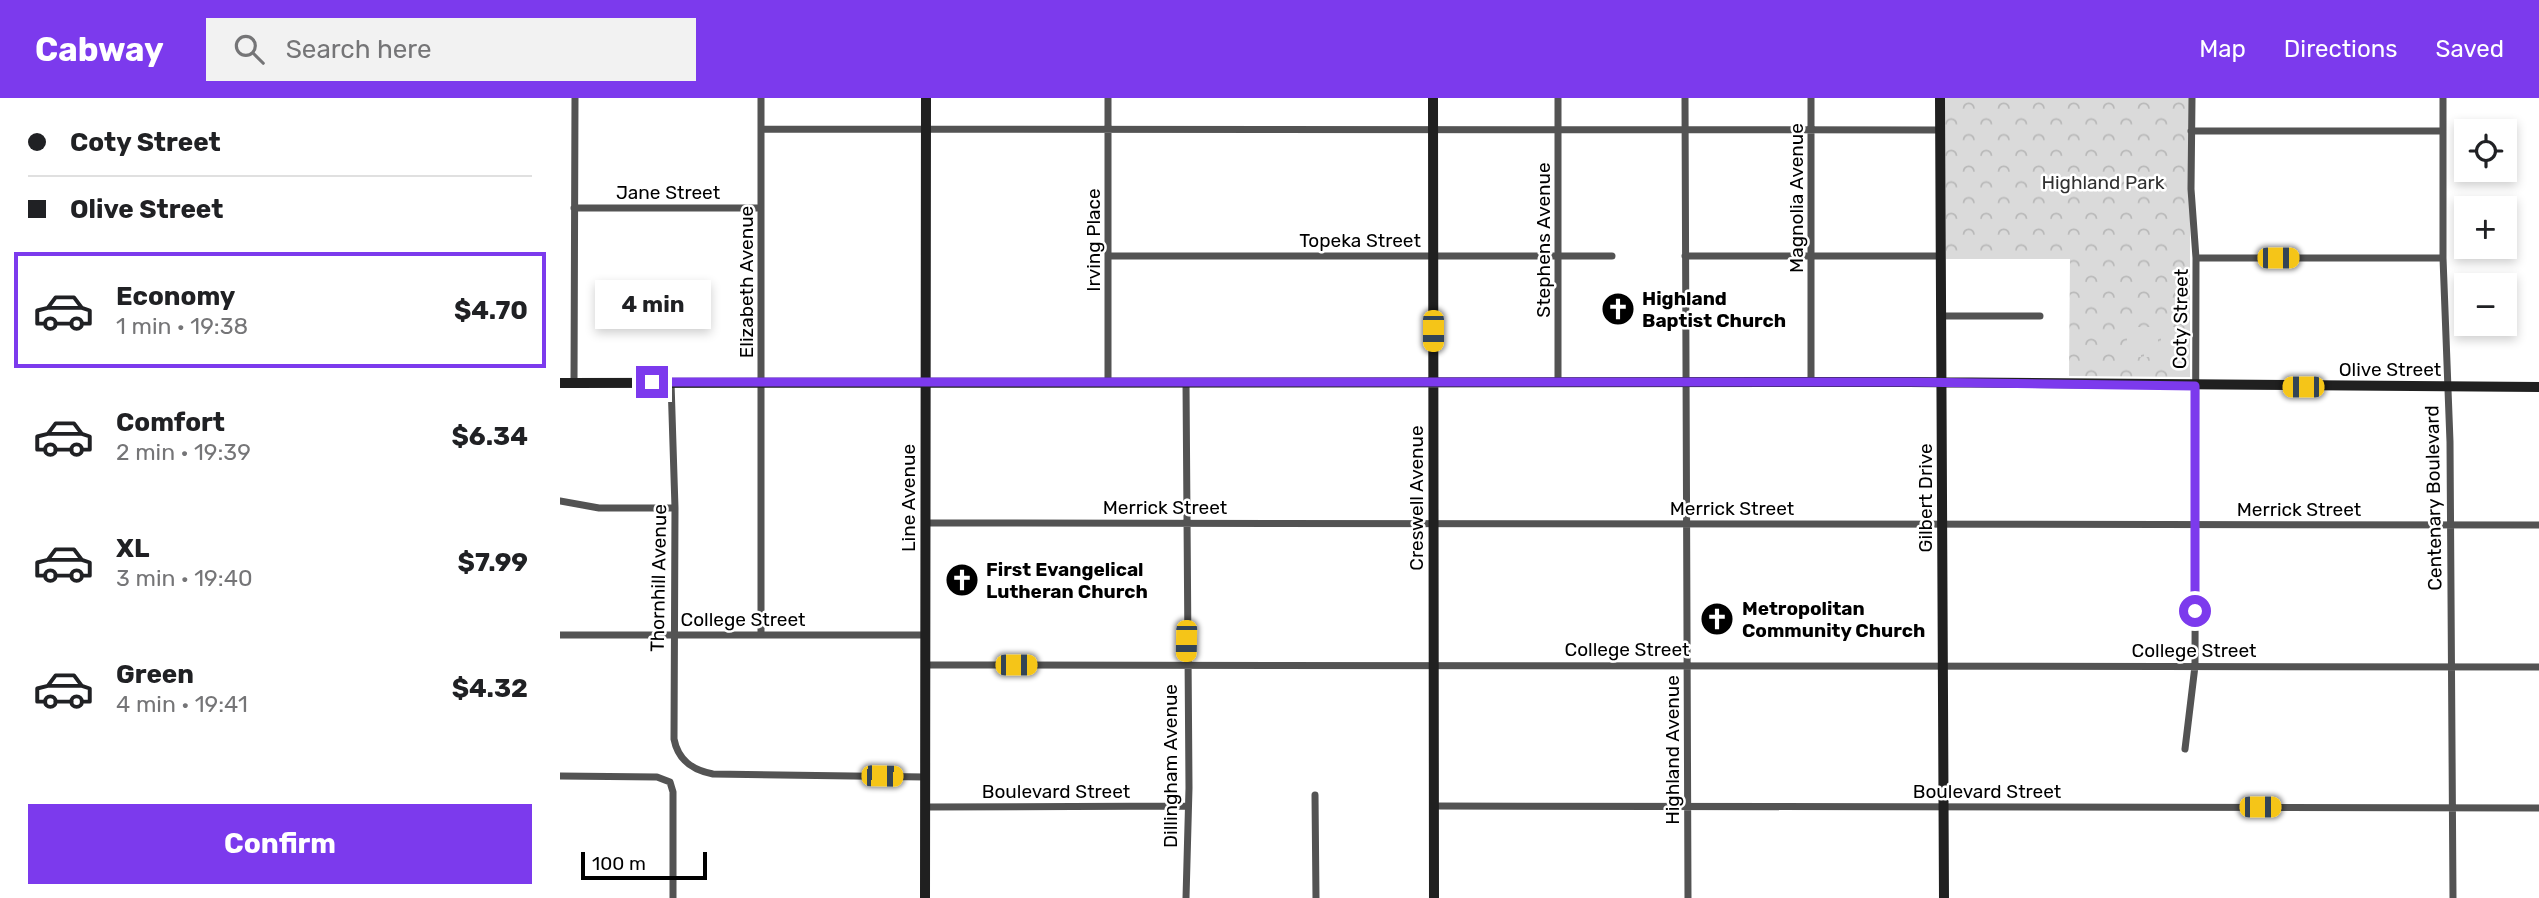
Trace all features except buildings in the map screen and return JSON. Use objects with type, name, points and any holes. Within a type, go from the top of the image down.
[{"type":"street","points":[[574,383],[575,98]]},
{"type":"street","name":"Elizabeth Avenue","points":[[761,98],[761,635]]},
{"type":"street","name":"Line Avenue","points":[[925,898],[926,98]]},
{"type":"street","name":"Irving Place","points":[[1108,98],[1108,382]]},
{"type":"street","name":"Creswell Avenue","points":[[1433,98],[1434,898]]},
{"type":"street","name":"Stephens Avenue","points":[[1558,98],[1558,382]]},
{"type":"street","name":"Highland Avenue","points":[[1685,98],[1688,898]]},
{"type":"street","name":"Magnolia Avenue","points":[[1811,98],[1811,383]]},
{"type":"street","name":"Gilbert Drive","points":[[1940,98],[1944,898]]},
{"type":"street","name":"Coty Street","points":[[2185,749],[2195,666],[2196,258],[2192,98]]},
{"type":"street","name":"Centenary Boulevard","points":[[2443,98],[2445,387],[2450,442],[2453,898]]},
{"type":"street","points":[[761,129],[1941,130]]},
{"type":"street","points":[[2191,131],[2443,131]]},
{"type":"street","name":"Jane Street","points":[[574,208],[761,208]]},
{"type":"street","name":"Topeka Street","points":[[1108,256],[1612,256]]},
{"type":"street","points":[[1685,256],[1941,256]]},
{"type":"street","points":[[2196,258],[2443,258]]},
{"type":"street","points":[[1941,316],[2040,316]]},
{"type":"street","name":"Thornhill Avenue","points":[[671,382],[675,508],[674,739],[681,758],[693,768],[713,774],[925,777]]},
{"type":"street","name":"Dillingham Avenue","points":[[1186,382],[1186,898]]},
{"type":"street","name":"Olive Street","points":[[560,383],[1558,382],[2539,387]]},
{"type":"street","points":[[560,501],[600,508],[675,508]]},
{"type":"street","name":"Merrick Street","points":[[925,523],[2539,525]]},
{"type":"street","name":"College Street","points":[[560,635],[925,635]]},
{"type":"street","name":"College Street","points":[[925,665],[2539,667]]},
{"type":"street","points":[[560,776],[657,777],[670,782],[673,792],[673,898]]},
{"type":"street","points":[[1315,795],[1316,898]]},
{"type":"street","name":"Boulevard Street","points":[[925,807],[1188,806]]},
{"type":"street","name":"Boulevard Street","points":[[1434,806],[2539,808]]},
{"type":"green space","name":"Highland Park","points":[[1945,98],[2190,98],[2190,377],[2069,376],[2070,259],[1946,259]]},
{"type":"green space","points":[[2127,327],[2141,327],[2141,357],[2127,357]]},
{"type":"green space","points":[[2144,327],[2158,327],[2158,357],[2144,357]]},
{"type":"green space","points":[[2161,327],[2175,327],[2175,357],[2161,357]]},
{"type":"place","name":"Highland Baptist Church","points":[[1618,309]]},
{"type":"place","name":"First Evangelical Lutheran Church","points":[[962,580]]},
{"type":"place","name":"Metropolitan Community Church","points":[[1717,619]]},
{"type":"route","points":[[652,382],[1909,382],[2195,386],[2195,611]]}]
